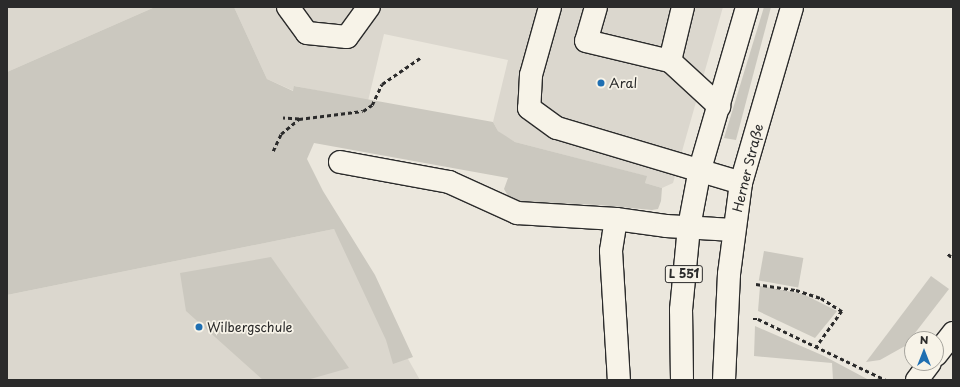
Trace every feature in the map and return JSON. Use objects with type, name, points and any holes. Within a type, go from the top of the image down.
[{"type":"main road","points":[[288,7],[306,33],[346,37],[369,7]]},
{"type":"main road","points":[[550,7],[531,75],[529,108],[557,128],[700,169],[741,183]]},
{"type":"main road","points":[[596,7],[586,41],[670,61],[719,106]]},
{"type":"main road","points":[[670,61],[683,7]]},
{"type":"main road","name":"L 551","points":[[682,380],[681,310],[689,227],[700,169],[747,7]]},
{"type":"main road","name":"Herner Straße","points":[[724,380],[725,319],[728,283],[741,183],[792,7]]},
{"type":"main road","points":[[340,162],[449,182],[517,213],[616,219],[734,230]]},
{"type":"main road","points":[[616,219],[611,251],[619,380]]},
{"type":"main road","points":[[944,345],[953,333]]},
{"type":"main road","points":[[917,380],[924,371]]},
{"type":"path","points":[[283,118],[299,119],[363,111],[372,105],[382,84],[420,58]]},
{"type":"path","points":[[273,151],[281,134],[299,119]]},
{"type":"path","points":[[948,254],[953,258]]},
{"type":"path","points":[[728,283],[760,284],[796,290],[821,298],[842,311],[817,346]]},
{"type":"path","points":[[725,319],[758,319],[886,380]]},
{"type":"shaded area","points":[[7,7],[155,7],[7,72]]},
{"type":"shaded area","points":[[155,7],[234,7],[267,79],[293,91],[294,86],[493,122],[498,131],[515,142],[647,176],[645,183],[662,188],[661,201],[658,209],[652,210],[599,205],[511,201],[504,189],[508,178],[314,143],[307,159],[323,191],[375,275],[413,357],[393,364],[386,340],[334,229],[7,295],[7,72]]},
{"type":"shaded area","name":"Aral","points":[[234,7],[723,7],[673,183],[662,188],[645,183],[646,176],[515,142],[498,131],[493,122],[508,60],[384,34],[368,101],[295,86],[294,91],[267,79]]},
{"type":"shaded area","points":[[764,7],[771,7],[736,140],[724,138]]},
{"type":"shaded area","name":"Wilbergschule","points":[[334,229],[420,380],[7,380],[7,295]]},
{"type":"shaded area","points":[[764,251],[803,258],[798,287],[759,281]]},
{"type":"shaded area","points":[[271,257],[349,368],[307,380],[263,380],[186,311],[180,273]]},
{"type":"shaded area","points":[[931,276],[949,289],[917,331],[904,331],[904,347],[880,360],[866,362]]},
{"type":"shaded area","points":[[760,286],[803,294],[837,311],[815,338],[758,311]]},
{"type":"shaded area","points":[[755,326],[824,356],[869,380],[833,380],[832,363],[754,356]]},
{"type":"place","name":"Aral","points":[[601,83]]},
{"type":"place","name":"Wilbergschule","points":[[199,327]]}]
